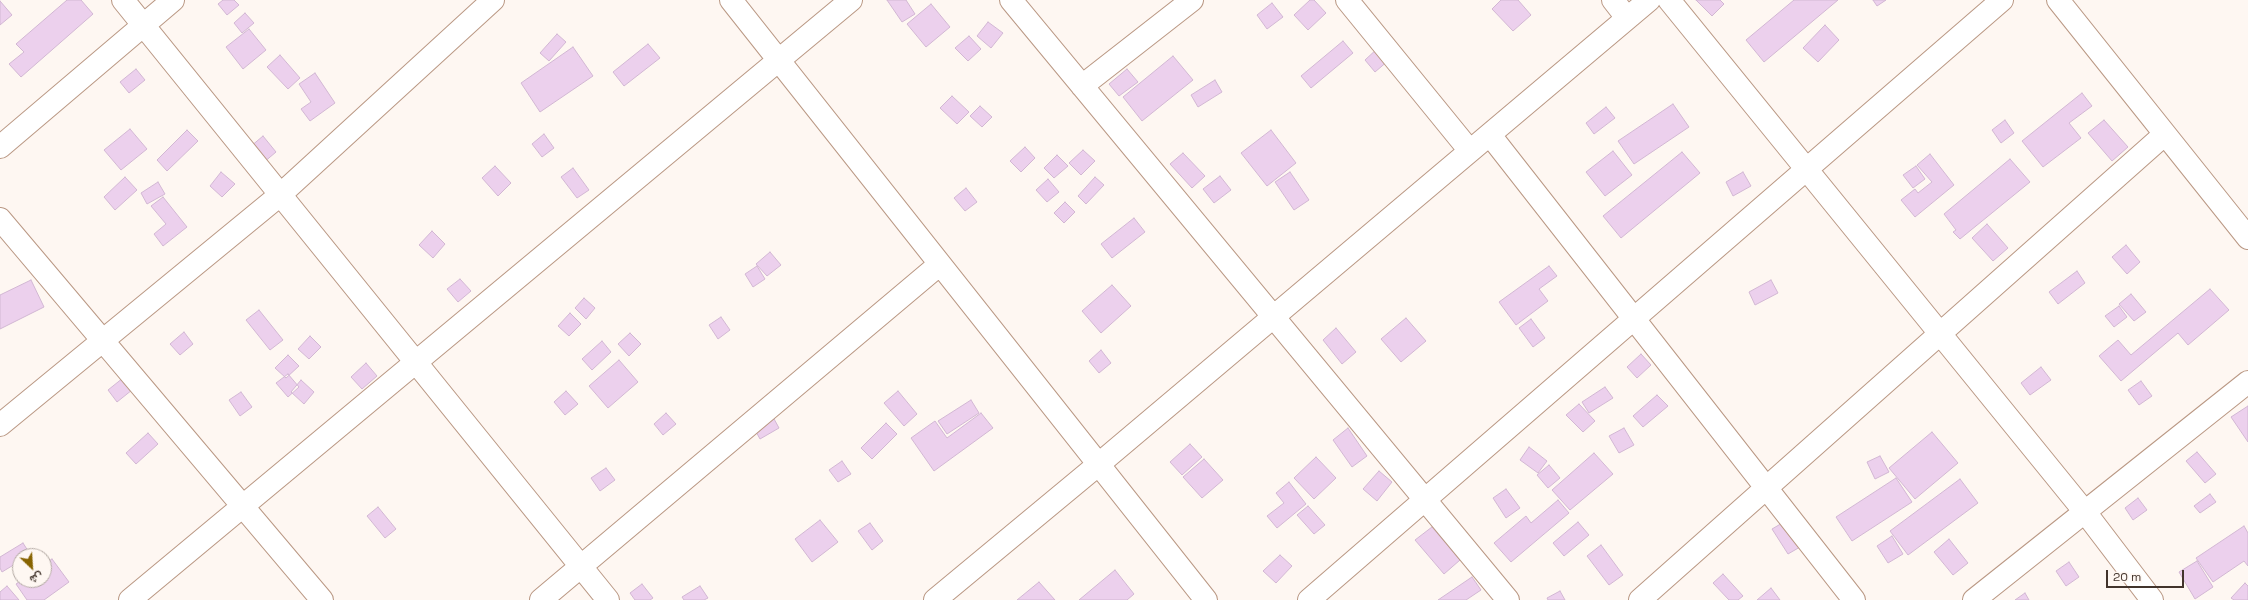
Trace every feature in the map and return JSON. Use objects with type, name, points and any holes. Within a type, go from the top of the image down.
[{"type":"street","points":[[123,0],[608,600]]},
{"type":"street","points":[[0,147],[173,0]]},
{"type":"street","points":[[0,425],[280,195],[493,0]]},
{"type":"street","points":[[731,0],[1206,600]]},
{"type":"street","points":[[130,600],[851,0]]},
{"type":"street","points":[[1012,0],[1508,600]]},
{"type":"street","points":[[1082,86],[1192,0]]},
{"type":"street","points":[[1347,0],[1470,151]]},
{"type":"street","points":[[1613,0],[1627,18]]},
{"type":"street","points":[[935,600],[1274,317],[1649,0]]},
{"type":"street","points":[[1669,0],[2084,512],[2152,600]]},
{"type":"street","points":[[1309,600],[2002,0]]},
{"type":"street","points":[[2066,3],[2165,134],[2248,238]]},
{"type":"street","points":[[1640,600],[2165,134]]},
{"type":"street","points":[[1490,135],[1633,320],[1854,600]]},
{"type":"street","points":[[0,219],[322,600]]},
{"type":"street","points":[[541,600],[940,264]]},
{"type":"street","points":[[1974,600],[2248,382]]},
{"type":"building","points":[[67,0],[81,0],[93,14],[21,77],[9,64],[24,52],[16,44]]},
{"type":"building","points":[[223,0],[234,0],[239,5],[227,15],[218,4]]},
{"type":"building","points":[[887,0],[906,0],[915,14],[902,22]]},
{"type":"building","points":[[1310,0],[1314,0],[1326,13],[1308,30],[1294,15]]},
{"type":"building","points":[[1501,0],[1518,0],[1531,15],[1513,31],[1492,9]]},
{"type":"building","points":[[1696,0],[1720,0],[1724,4],[1712,16]]},
{"type":"building","points":[[1794,0],[1838,0],[1764,62],[1746,40]]},
{"type":"building","points":[[1873,0],[1886,0],[1877,6]]},
{"type":"building","points":[[0,1],[12,15],[0,25]]},
{"type":"building","points":[[1272,3],[1283,17],[1267,29],[1257,15]]},
{"type":"building","points":[[931,4],[950,27],[926,47],[907,24]]},
{"type":"building","points":[[245,13],[254,23],[242,33],[234,23]]},
{"type":"building","points":[[988,22],[1003,33],[991,48],[977,36]]},
{"type":"building","points":[[1825,25],[1839,40],[1818,62],[1803,48]]},
{"type":"building","points":[[249,29],[266,50],[243,69],[226,47]]},
{"type":"building","points":[[557,34],[566,42],[549,61],[540,53]]},
{"type":"building","points":[[969,36],[981,49],[968,61],[955,48]]},
{"type":"building","points":[[1343,41],[1353,53],[1311,88],[1301,76]]},
{"type":"building","points":[[648,44],[660,58],[624,86],[613,72]]},
{"type":"building","points":[[573,47],[593,76],[540,112],[521,83]]},
{"type":"building","points":[[1378,48],[1389,60],[1375,72],[1365,60]]},
{"type":"building","points":[[280,55],[300,78],[288,89],[267,67]]},
{"type":"building","points":[[1173,56],[1193,80],[1142,121],[1123,97]]},
{"type":"building","points":[[136,69],[145,80],[129,93],[120,82]]},
{"type":"building","points":[[1127,69],[1138,82],[1119,96],[1109,84]]},
{"type":"building","points":[[315,73],[335,103],[310,121],[301,109],[311,102],[299,84]]},
{"type":"building","points":[[1215,80],[1222,92],[1198,107],[1191,95]]},
{"type":"building","points":[[2082,93],[2092,106],[2069,123],[2081,138],[2043,167],[2022,141]]},
{"type":"building","points":[[952,96],[969,112],[957,124],[940,108]]},
{"type":"building","points":[[1673,104],[1689,127],[1634,164],[1618,141]]},
{"type":"building","points":[[980,106],[992,117],[982,127],[970,116]]},
{"type":"building","points":[[1606,107],[1615,118],[1594,134],[1586,123]]},
{"type":"building","points":[[2005,120],[2014,133],[2001,143],[1992,130]]},
{"type":"building","points":[[2104,120],[2128,147],[2112,161],[2088,133]]},
{"type":"building","points":[[130,129],[147,149],[121,170],[104,150]]},
{"type":"building","points":[[187,130],[198,141],[167,171],[157,160]]},
{"type":"building","points":[[1271,130],[1296,163],[1267,186],[1241,153]]},
{"type":"building","points":[[544,134],[554,148],[542,157],[532,144]]},
{"type":"building","points":[[263,136],[276,152],[263,163],[250,147]]},
{"type":"building","points":[[1025,147],[1035,158],[1021,172],[1010,161]]},
{"type":"building","points":[[1083,150],[1095,161],[1081,175],[1069,163]]},
{"type":"building","points":[[1613,151],[1632,175],[1605,196],[1586,172]]},
{"type":"building","points":[[1682,152],[1700,173],[1621,238],[1603,216]]},
{"type":"building","points":[[1183,153],[1205,176],[1192,188],[1170,164]]},
{"type":"building","points":[[1930,154],[1954,185],[1915,217],[1901,200],[1915,189],[1918,193],[1932,182],[1917,165]]},
{"type":"building","points":[[1057,155],[1068,166],[1054,178],[1044,168]]},
{"type":"building","points":[[2010,159],[2030,182],[1960,239],[1953,232],[1956,230],[1944,214]]},
{"type":"building","points":[[495,166],[511,183],[498,196],[482,178]]},
{"type":"building","points":[[1916,166],[1925,179],[1913,188],[1903,175]]},
{"type":"building","points":[[573,168],[589,190],[577,198],[561,177]]},
{"type":"building","points":[[221,172],[235,184],[222,197],[210,186]]},
{"type":"building","points":[[1290,172],[1309,200],[1294,210],[1275,182]]},
{"type":"building","points":[[1743,172],[1751,186],[1733,196],[1726,182]]},
{"type":"building","points":[[1220,176],[1231,190],[1214,203],[1203,189]]},
{"type":"building","points":[[125,177],[137,190],[115,210],[104,197]]},
{"type":"building","points":[[1095,177],[1104,185],[1086,204],[1078,196]]},
{"type":"building","points":[[1048,179],[1059,192],[1047,202],[1036,190]]},
{"type":"building","points":[[158,182],[165,194],[147,204],[141,193]]},
{"type":"building","points":[[966,188],[977,202],[965,211],[954,198]]},
{"type":"building","points":[[163,197],[187,227],[163,246],[154,234],[166,224],[151,206]]},
{"type":"building","points":[[1065,202],[1075,212],[1064,223],[1054,213]]},
{"type":"building","points":[[1134,218],[1145,232],[1112,258],[1101,244]]},
{"type":"building","points":[[1987,224],[2008,248],[1993,261],[1972,238]]},
{"type":"building","points":[[432,231],[445,244],[433,258],[419,245]]},
{"type":"building","points":[[2126,245],[2140,262],[2127,274],[2112,257]]},
{"type":"building","points":[[770,252],[781,265],[767,276],[756,264]]},
{"type":"building","points":[[757,266],[765,279],[753,287],[745,274]]},
{"type":"building","points":[[1549,266],[1557,276],[1539,289],[1548,301],[1516,325],[1499,302]]},
{"type":"building","points":[[2077,271],[2085,283],[2058,304],[2049,292]]},
{"type":"building","points":[[460,279],[471,291],[458,302],[447,289]]},
{"type":"building","points":[[31,280],[44,307],[0,329],[0,295]]},
{"type":"building","points":[[1771,280],[1778,293],[1755,305],[1749,292]]},
{"type":"building","points":[[1112,285],[1131,306],[1101,333],[1082,311]]},
{"type":"building","points":[[2210,289],[2229,310],[2188,345],[2178,333],[2121,381],[2099,356],[2118,340],[2131,355]]},
{"type":"building","points":[[2131,294],[2146,312],[2134,321],[2119,304]]},
{"type":"building","points":[[584,298],[595,308],[586,319],[575,308]]},
{"type":"building","points":[[2119,306],[2127,317],[2114,327],[2105,316]]},
{"type":"building","points":[[259,310],[283,340],[270,350],[246,320]]},
{"type":"building","points":[[570,313],[581,324],[569,336],[558,326]]},
{"type":"building","points":[[721,317],[730,330],[718,339],[709,325]]},
{"type":"building","points":[[1406,318],[1426,341],[1401,362],[1381,339]]},
{"type":"building","points":[[1531,319],[1545,338],[1533,347],[1519,328]]},
{"type":"building","points":[[1336,328],[1356,352],[1342,364],[1323,340]]},
{"type":"building","points":[[184,332],[193,344],[180,355],[170,344]]},
{"type":"building","points":[[630,333],[641,344],[629,356],[618,344]]},
{"type":"building","points":[[310,336],[321,347],[309,359],[298,349]]},
{"type":"building","points":[[602,341],[611,352],[592,370],[582,359]]},
{"type":"building","points":[[1101,350],[1111,363],[1099,373],[1089,361]]},
{"type":"building","points":[[1641,354],[1651,365],[1637,378],[1627,367]]},
{"type":"building","points":[[288,355],[299,366],[286,378],[275,368]]},
{"type":"building","points":[[619,360],[638,382],[608,408],[589,386]]},
{"type":"building","points":[[366,363],[377,376],[362,389],[351,377]]},
{"type":"building","points":[[2041,367],[2051,380],[2030,395],[2021,383]]},
{"type":"building","points":[[133,370],[142,382],[117,402],[108,390]]},
{"type":"building","points":[[288,374],[299,387],[288,397],[276,383]]},
{"type":"building","points":[[301,380],[314,392],[304,404],[291,392]]},
{"type":"building","points":[[2141,381],[2152,396],[2139,405],[2128,390]]},
{"type":"building","points":[[1605,387],[1613,398],[1589,413],[1582,402]]},
{"type":"building","points":[[566,391],[578,404],[565,415],[554,402]]},
{"type":"building","points":[[898,391],[917,414],[904,426],[884,403]]},
{"type":"building","points":[[241,392],[252,407],[240,416],[229,400]]},
{"type":"building","points":[[1657,395],[1668,406],[1643,427],[1633,416]]},
{"type":"building","points":[[971,400],[979,413],[947,434],[938,421]]},
{"type":"building","points":[[1579,404],[1595,421],[1583,432],[1566,415]]},
{"type":"building","points":[[2248,406],[2248,442],[2231,417]]},
{"type":"building","points":[[666,413],[676,424],[663,435],[654,424]]},
{"type":"building","points":[[981,413],[993,428],[934,471],[911,438],[935,421],[947,438]]},
{"type":"building","points":[[773,417],[779,428],[760,439],[754,428]]},
{"type":"building","points":[[886,423],[897,434],[872,459],[861,448]]},
{"type":"building","points":[[1348,428],[1367,456],[1352,467],[1333,440]]},
{"type":"building","points":[[1624,428],[1634,445],[1619,453],[1609,436]]},
{"type":"building","points":[[1932,432],[1958,463],[1915,499],[1889,468]]},
{"type":"building","points":[[148,433],[158,444],[136,464],[126,453]]},
{"type":"building","points":[[1190,444],[1202,457],[1182,475],[1170,462]]},
{"type":"building","points":[[1529,447],[1547,461],[1538,473],[1520,460]]},
{"type":"building","points":[[2197,452],[2216,474],[2205,483],[2186,461]]},
{"type":"building","points":[[1594,453],[1613,474],[1570,510],[1552,490]]},
{"type":"building","points":[[1880,456],[1889,472],[1875,479],[1867,462]]},
{"type":"building","points":[[1316,457],[1336,478],[1314,499],[1294,478]]},
{"type":"building","points":[[1204,459],[1223,480],[1202,498],[1183,477]]},
{"type":"building","points":[[842,461],[851,474],[838,482],[829,470]]},
{"type":"building","points":[[1549,465],[1560,478],[1548,488],[1537,475]]},
{"type":"building","points":[[606,468],[615,480],[600,491],[591,478]]},
{"type":"building","points":[[1379,471],[1392,482],[1377,501],[1363,489]]},
{"type":"building","points":[[1896,478],[1912,502],[1852,541],[1836,517]]},
{"type":"building","points":[[1960,479],[1978,503],[1908,555],[1890,531]]},
{"type":"building","points":[[1289,482],[1306,504],[1277,528],[1267,516],[1284,503],[1276,493]]},
{"type":"building","points":[[1506,489],[1520,508],[1506,518],[1493,498]]},
{"type":"building","points":[[2210,494],[2216,502],[2200,513],[2194,506]]},
{"type":"building","points":[[2138,498],[2147,510],[2133,520],[2125,508]]},
{"type":"building","points":[[1558,500],[1569,513],[1511,562],[1494,543],[1526,516],[1531,523]]},
{"type":"building","points":[[1308,506],[1325,525],[1314,534],[1297,515]]},
{"type":"building","points":[[378,507],[396,529],[385,538],[367,516]]},
{"type":"building","points":[[820,520],[838,542],[812,562],[795,539]]},
{"type":"building","points":[[1578,522],[1589,535],[1564,556],[1553,543]]},
{"type":"building","points":[[1784,522],[1800,547],[1788,554],[1772,529]]},
{"type":"building","points":[[870,523],[883,541],[872,550],[858,531]]},
{"type":"building","points":[[2244,526],[2248,533],[2248,566],[2244,561],[2213,582],[2196,558]]},
{"type":"building","points":[[1432,527],[1460,560],[1444,574],[1415,540]]},
{"type":"building","points":[[1892,536],[1903,554],[1888,563],[1877,546]]},
{"type":"building","points":[[1949,539],[1968,563],[1953,575],[1934,552]]},
{"type":"building","points":[[23,543],[26,548],[15,548]]},
{"type":"building","points":[[1601,545],[1623,575],[1609,585],[1587,556]]},
{"type":"building","points":[[12,550],[12,566],[2,572],[0,568],[0,557]]},
{"type":"building","points":[[1280,555],[1292,566],[1276,583],[1263,571]]},
{"type":"building","points":[[52,559],[69,582],[44,600],[27,600],[19,588],[52,588]]},
{"type":"building","points":[[2197,561],[2213,587],[2195,599],[2179,572]]},
{"type":"building","points":[[2069,562],[2079,577],[2066,586],[2056,571]]},
{"type":"building","points":[[1115,570],[1134,594],[1127,600],[1079,600]]},
{"type":"building","points":[[1723,574],[1743,596],[1738,600],[1729,600],[1713,583]]},
{"type":"building","points":[[1472,577],[1481,590],[1466,600],[1438,600]]},
{"type":"building","points":[[1039,582],[1055,600],[1017,600]]},
{"type":"building","points":[[2245,583],[2248,586],[2248,600],[2234,600],[2231,598]]},
{"type":"building","points":[[642,584],[653,598],[650,600],[635,600],[630,593]]},
{"type":"building","points":[[7,586],[19,600],[0,600],[0,592]]},
{"type":"building","points":[[700,586],[708,598],[704,600],[684,600],[682,597]]},
{"type":"building","points":[[1771,588],[1780,600],[1757,600]]},
{"type":"building","points":[[1560,591],[1565,600],[1548,600],[1547,598]]},
{"type":"building","points":[[2025,593],[2029,600],[2015,600]]}]
